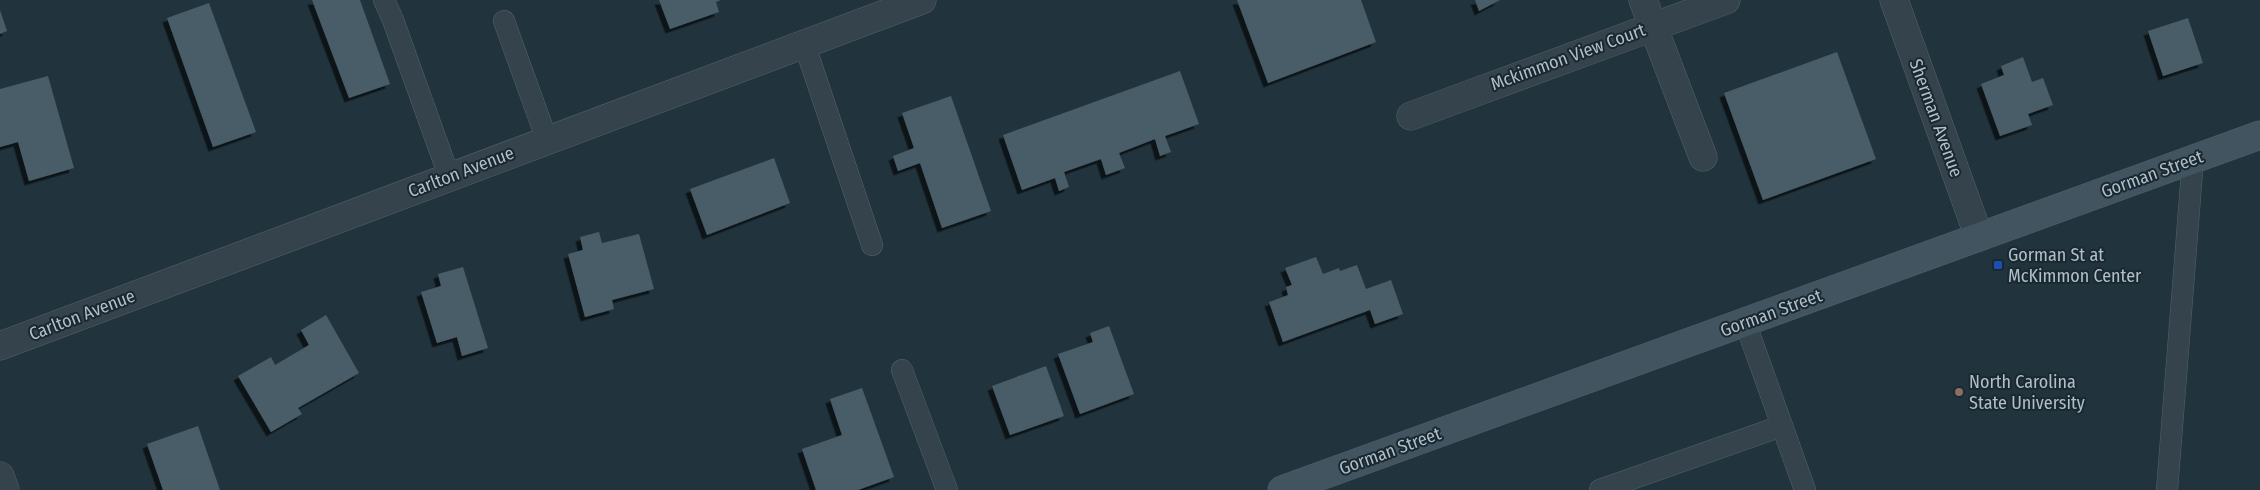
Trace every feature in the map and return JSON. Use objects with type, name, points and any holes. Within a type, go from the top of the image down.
[{"type":"main road","name":"Gorman Street","points":[[1282,490],[2260,135]]},
{"type":"street","name":"Carlton Avenue","points":[[0,346],[804,42],[922,0]]},
{"type":"street","points":[[1644,0],[1703,157]]},
{"type":"street","name":"Mckimmon View Court","points":[[1411,116],[1726,0]]},
{"type":"street","name":"Sherman Avenue","points":[[1894,0],[1979,237]]},
{"type":"street","points":[[0,476],[5,490]]},
{"type":"lane","points":[[384,0],[393,20],[449,176]]},
{"type":"lane","points":[[504,21],[547,140]]},
{"type":"lane","points":[[804,42],[872,245]]},
{"type":"lane","points":[[2167,490],[2193,159]]},
{"type":"lane","points":[[1745,322],[1805,490]]},
{"type":"lane","points":[[902,370],[948,490]]},
{"type":"lane","points":[[1600,490],[1782,426]]},
{"type":"building","points":[[312,0],[360,0],[390,84],[349,98]]},
{"type":"building","points":[[659,0],[721,0],[716,2],[719,12],[670,29]]},
{"type":"building","points":[[1237,0],[1361,0],[1376,42],[1268,83]]},
{"type":"building","points":[[1475,0],[1500,0],[1479,11]]},
{"type":"building","points":[[209,3],[256,132],[213,147],[167,18]]},
{"type":"building","points":[[0,10],[7,31],[0,34]]},
{"type":"building","points":[[2188,18],[2203,63],[2163,76],[2148,31]]},
{"type":"building","points":[[1837,52],[1876,159],[1763,200],[1724,93]]},
{"type":"building","points":[[2023,57],[2032,82],[2043,78],[2053,105],[2028,114],[2032,125],[2000,136],[1981,84],[2004,75],[2001,66]]},
{"type":"building","points":[[1180,71],[1199,124],[1165,136],[1171,152],[1160,156],[1155,139],[1119,153],[1125,168],[1106,175],[1101,159],[1064,172],[1069,187],[1059,191],[1055,178],[1022,190],[1003,135]]},
{"type":"building","points":[[48,76],[74,168],[29,181],[18,142],[0,147],[0,89]]},
{"type":"building","points":[[951,96],[991,211],[942,228],[920,163],[898,171],[893,156],[914,148],[902,113]]},
{"type":"building","points":[[774,158],[790,203],[707,235],[690,189]]},
{"type":"building","points":[[599,232],[602,243],[639,234],[654,289],[612,300],[614,309],[585,317],[568,254],[583,250],[580,237]]},
{"type":"building","points":[[1316,257],[1323,274],[1339,268],[1340,271],[1357,265],[1366,289],[1391,280],[1403,314],[1375,324],[1370,310],[1283,342],[1269,302],[1288,295],[1286,287],[1292,285],[1285,268]]},
{"type":"building","points":[[463,267],[488,348],[462,356],[457,337],[437,343],[421,292],[441,286],[438,274]]},
{"type":"building","points":[[326,315],[359,373],[298,408],[302,414],[271,432],[238,376],[271,357],[275,365],[309,345],[301,330]]},
{"type":"building","points":[[1109,326],[1134,394],[1080,414],[1058,354],[1093,342],[1090,333]]},
{"type":"building","points":[[1046,366],[1064,416],[1010,435],[992,386]]},
{"type":"building","points":[[862,388],[894,477],[858,490],[816,490],[802,449],[842,435],[830,399]]},
{"type":"building","points":[[198,426],[220,490],[163,490],[147,444]]},
{"type":"place","name":"Gorman St at McKimmon Center","points":[[1998,265]]},
{"type":"place","name":"North Carolina State University","points":[[1959,392]]}]
